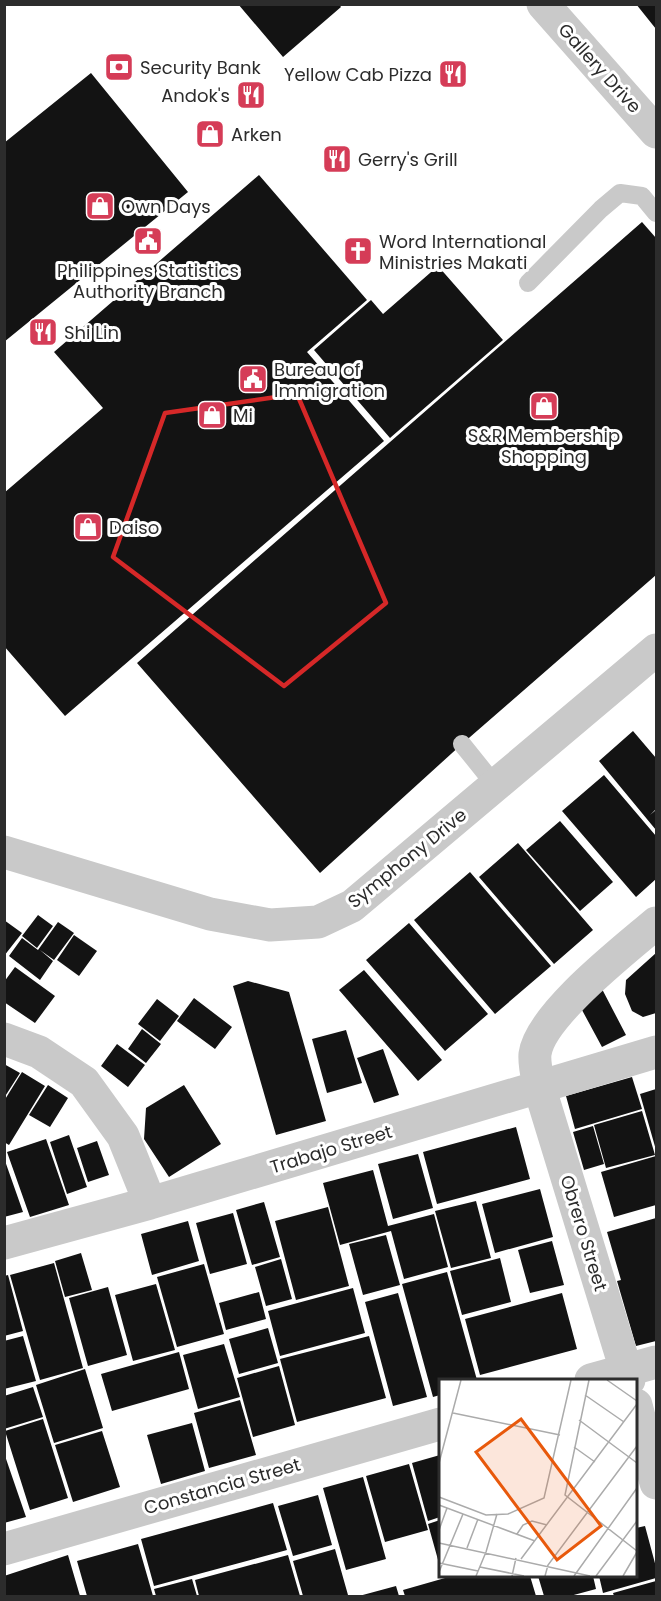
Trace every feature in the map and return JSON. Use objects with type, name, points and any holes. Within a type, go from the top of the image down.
[{"type":"street","name":"Gallery Drive","points":[[543,4],[657,132]]},
{"type":"street","name":"Symphony Drive","points":[[4,852],[210,914],[270,925],[318,922],[352,906],[657,650]]},
{"type":"street","name":"Obrero Street","points":[[637,1371],[539,1086],[535,1054],[540,1038],[577,991],[657,923]]},
{"type":"street","points":[[4,1039],[39,1052],[84,1082],[123,1136],[150,1203]]},
{"type":"street","name":"Trabajo Street","points":[[4,1243],[150,1203],[657,1052]]},
{"type":"street","points":[[596,1379],[637,1371]]},
{"type":"street","points":[[637,1409],[657,1484]]},
{"type":"street","name":"Constancia Street","points":[[4,1549],[439,1425]]},
{"type":"lane","points":[[528,283],[601,209],[620,193],[642,196],[657,213]]},
{"type":"lane","points":[[462,744],[495,785]]},
{"type":"highlighted area","points":[[297,394],[386,603],[284,686],[113,557],[165,413]]},
{"type":"building","points":[[238,4],[339,4],[341,7],[283,57]]},
{"type":"building","points":[[636,4],[656,4],[656,29]]},
{"type":"building","points":[[91,73],[188,192],[4,342],[4,143]]},
{"type":"building","points":[[259,175],[367,300],[307,352],[384,441],[65,716],[4,646],[4,493],[103,408],[54,352]]},
{"type":"building","name":"S&R Membership Shopping","points":[[642,222],[656,238],[656,575],[462,744],[320,873],[137,663]]},
{"type":"building","points":[[438,266],[503,340],[390,438],[314,350],[371,300],[383,314]]},
{"type":"building","points":[[633,731],[656,758],[656,809],[650,815],[656,810],[656,830],[599,761]]},
{"type":"building","points":[[604,775],[656,836],[656,879],[636,897],[562,811]]},
{"type":"building","points":[[560,821],[613,882],[580,911],[526,850]]},
{"type":"building","points":[[518,843],[593,930],[554,964],[479,877]]},
{"type":"building","points":[[470,872],[551,966],[495,1014],[414,920]]},
{"type":"building","points":[[38,915],[53,926],[37,948],[22,936]]},
{"type":"building","points":[[4,920],[22,933],[4,956]]},
{"type":"building","points":[[58,922],[74,933],[54,960],[40,950],[53,961],[40,980],[9,956],[22,938],[38,950]]},
{"type":"building","points":[[409,923],[488,1014],[445,1051],[366,960]]},
{"type":"building","points":[[74,935],[97,951],[79,976],[57,960]]},
{"type":"building","points":[[656,953],[656,1013],[643,1017],[632,1011],[625,994],[626,980]]},
{"type":"building","points":[[15,967],[55,996],[35,1023],[4,1002],[4,982]]},
{"type":"building","points":[[364,970],[442,1060],[418,1081],[339,990]]},
{"type":"building","points":[[248,981],[289,992],[326,1121],[276,1135],[233,986]]},
{"type":"building","points":[[602,989],[626,1035],[602,1047],[582,1010]]},
{"type":"building","points":[[194,998],[232,1027],[215,1049],[177,1021]]},
{"type":"building","points":[[157,999],[179,1016],[160,1041],[138,1024]]},
{"type":"building","points":[[142,1029],[161,1044],[146,1063],[128,1049]]},
{"type":"building","points":[[346,1030],[362,1083],[327,1093],[312,1039]]},
{"type":"building","points":[[117,1044],[145,1065],[128,1087],[101,1066]]},
{"type":"building","points":[[383,1049],[399,1095],[374,1103],[357,1058]]},
{"type":"building","points":[[4,1064],[20,1073],[4,1098]]},
{"type":"building","points":[[22,1072],[45,1086],[9,1145],[4,1142],[4,1101]]},
{"type":"building","points":[[632,1077],[642,1109],[575,1129],[566,1096]]},
{"type":"building","points":[[48,1085],[68,1098],[50,1127],[29,1115]]},
{"type":"building","points":[[184,1085],[221,1144],[169,1177],[144,1139],[146,1108]]},
{"type":"building","points":[[656,1089],[656,1150],[640,1094]]},
{"type":"building","points":[[642,1111],[655,1155],[606,1168],[594,1125]]},
{"type":"building","points":[[593,1126],[604,1164],[584,1170],[573,1132]]},
{"type":"building","points":[[516,1127],[530,1179],[437,1204],[423,1152]]},
{"type":"building","points":[[69,1135],[87,1187],[67,1194],[50,1142]]},
{"type":"building","points":[[46,1139],[69,1205],[30,1217],[7,1152]]},
{"type":"building","points":[[97,1141],[109,1175],[88,1182],[77,1148]]},
{"type":"building","points":[[418,1154],[433,1208],[393,1219],[378,1164]]},
{"type":"building","points":[[656,1156],[656,1205],[614,1217],[601,1172]]},
{"type":"building","points":[[4,1158],[23,1212],[4,1217]]},
{"type":"building","points":[[373,1170],[388,1226],[434,1214],[448,1267],[404,1279],[391,1231],[340,1245],[323,1183]]},
{"type":"building","points":[[540,1189],[553,1237],[495,1253],[482,1204]]},
{"type":"building","points":[[476,1201],[491,1258],[451,1268],[435,1211]]},
{"type":"building","points":[[264,1202],[280,1257],[252,1265],[236,1210]]},
{"type":"building","points":[[328,1207],[349,1286],[296,1300],[275,1221]]},
{"type":"building","points":[[233,1213],[247,1264],[210,1274],[196,1223]]},
{"type":"building","points":[[656,1218],[656,1341],[636,1346],[617,1281],[621,1280],[607,1232]]},
{"type":"building","points":[[188,1221],[199,1261],[152,1275],[141,1234]]},
{"type":"building","points":[[386,1235],[400,1285],[363,1295],[349,1244]]},
{"type":"building","points":[[552,1241],[564,1285],[530,1293],[518,1250]]},
{"type":"building","points":[[81,1253],[92,1290],[65,1297],[55,1261]]},
{"type":"building","points":[[500,1258],[511,1302],[462,1315],[450,1271]]},
{"type":"building","points":[[281,1259],[292,1299],[266,1306],[255,1267]]},
{"type":"building","points":[[54,1263],[83,1368],[40,1380],[10,1275]]},
{"type":"building","points":[[204,1264],[224,1334],[177,1347],[157,1277]]},
{"type":"building","points":[[447,1272],[477,1379],[439,1379],[439,1395],[433,1397],[402,1284]]},
{"type":"building","points":[[8,1275],[23,1331],[4,1336],[4,1276]]},
{"type":"building","points":[[156,1284],[175,1350],[133,1361],[115,1295]]},
{"type":"building","points":[[108,1287],[127,1355],[88,1366],[69,1298]]},
{"type":"building","points":[[353,1288],[365,1333],[280,1356],[268,1311]]},
{"type":"building","points":[[259,1292],[266,1319],[226,1330],[219,1303]]},
{"type":"building","points":[[398,1293],[427,1397],[393,1406],[365,1302]]},
{"type":"building","points":[[562,1293],[577,1349],[480,1375],[465,1319]]},
{"type":"building","points":[[268,1328],[278,1363],[239,1374],[229,1339]]},
{"type":"building","points":[[23,1336],[36,1381],[4,1389],[4,1341]]},
{"type":"building","points":[[369,1336],[386,1398],[297,1422],[280,1359]]},
{"type":"building","points":[[224,1344],[240,1397],[198,1409],[183,1355]]},
{"type":"building","points":[[179,1352],[189,1389],[112,1411],[101,1374]]},
{"type":"building","points":[[279,1366],[295,1425],[253,1437],[237,1378]]},
{"type":"building","points":[[85,1369],[103,1428],[54,1443],[36,1385]]},
{"type":"building","points":[[33,1387],[43,1417],[4,1429],[4,1396]]},
{"type":"building","points":[[240,1400],[256,1455],[209,1468],[194,1413]]},
{"type":"building","points":[[43,1419],[68,1498],[30,1510],[5,1431]]},
{"type":"building","points":[[192,1423],[205,1471],[161,1484],[147,1435]]},
{"type":"building","points":[[102,1431],[120,1487],[73,1502],[55,1445]]},
{"type":"building","points":[[4,1453],[26,1517],[4,1523]]},
{"type":"building","points":[[439,1455],[439,1517],[428,1521],[412,1463]]},
{"type":"building","points":[[409,1464],[428,1530],[385,1542],[366,1476]]},
{"type":"building","points":[[363,1477],[386,1559],[346,1570],[323,1488]]},
{"type":"building","points":[[318,1495],[332,1545],[293,1556],[278,1506]]},
{"type":"building","points":[[273,1503],[287,1550],[154,1586],[141,1539]]},
{"type":"building","points":[[439,1520],[439,1563],[428,1524]]},
{"type":"building","points":[[645,1526],[656,1567],[656,1578],[603,1593],[599,1577],[637,1577],[637,1528]]},
{"type":"building","points":[[138,1544],[153,1596],[87,1596],[77,1561]]},
{"type":"building","points":[[335,1549],[348,1595],[303,1596],[293,1561]]},
{"type":"building","points":[[68,1555],[80,1596],[4,1596],[4,1576]]},
{"type":"building","points":[[288,1555],[300,1596],[199,1596],[195,1580]]},
{"type":"building","points":[[448,1577],[530,1577],[536,1596],[405,1596],[403,1590]]},
{"type":"building","points":[[538,1577],[593,1577],[596,1589],[570,1596],[544,1596]]},
{"type":"building","points":[[192,1579],[197,1596],[156,1596],[154,1589]]},
{"type":"building","points":[[656,1581],[656,1596],[614,1596],[613,1593]]},
{"type":"building","points":[[396,1586],[399,1596],[359,1596]]},
{"type":"place","name":"Security Bank","points":[[119,67]]},
{"type":"place","name":"Yellow Cab Pizza","points":[[453,74]]},
{"type":"place","name":"Andok's","points":[[251,95]]},
{"type":"place","name":"Arken","points":[[210,134]]},
{"type":"place","name":"Gerry's Grill","points":[[337,159]]},
{"type":"place","name":"Own Days","points":[[100,206]]},
{"type":"place","name":"Philippines Statistics Authority Branch","points":[[148,241]]},
{"type":"place","name":"Word International Ministries Makati","points":[[358,251]]},
{"type":"place","name":"Shi Lin","points":[[43,332]]},
{"type":"place","name":"Bureau of Immigration","points":[[253,379]]},
{"type":"place","name":"S&R Membership Shopping","points":[[544,406]]},
{"type":"place","name":"Mi","points":[[212,415]]},
{"type":"place","name":"Daiso","points":[[88,527]]}]
